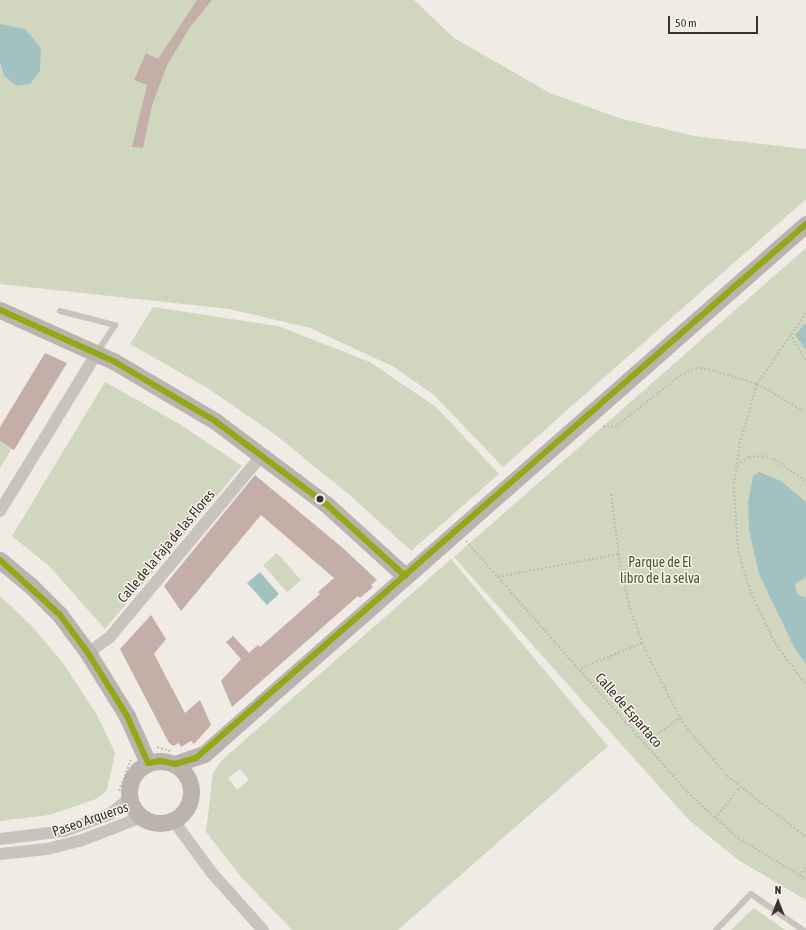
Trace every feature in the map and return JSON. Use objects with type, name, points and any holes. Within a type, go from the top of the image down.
[{"type":"street","points":[[175,764],[204,754],[806,224]]},
{"type":"street","points":[[0,310],[98,353],[156,385],[263,454],[326,504],[405,576]]},
{"type":"street","points":[[0,512],[98,353]]},
{"type":"street","name":"Calle de la Faja de las Flores","points":[[88,652],[109,638],[263,454]]},
{"type":"street","points":[[0,560],[29,584],[60,615],[88,652],[127,716],[148,763]]},
{"type":"street","points":[[190,783],[184,772],[175,764],[161,760],[148,763],[132,777],[123,796],[142,817],[160,823],[173,820],[187,807],[190,783],[204,754]]},
{"type":"street","name":"Paseo Arqueros","points":[[0,839],[64,831],[110,814],[123,796]]},
{"type":"street","name":"Paseo Arqueros","points":[[0,854],[47,849],[80,841],[142,817]]},
{"type":"street","points":[[173,820],[212,874],[263,930]]},
{"type":"lane","points":[[60,311],[115,325],[98,353]]},
{"type":"lane","points":[[716,930],[751,894],[803,930]]},
{"type":"path","points":[[806,312],[757,384],[736,466],[734,514],[743,572],[767,630],[806,685]]},
{"type":"path","points":[[790,334],[806,361]]},
{"type":"path","points":[[603,426],[615,427],[677,378],[696,368],[708,369],[757,384],[806,412]]},
{"type":"path","points":[[736,466],[749,457],[762,456],[777,461],[806,481]]},
{"type":"path","points":[[611,494],[619,554],[630,608],[642,642],[680,718],[705,752],[740,787],[806,837]]},
{"type":"path","name":"Calle de Espartaco","points":[[456,531],[580,669],[687,792],[715,818],[767,858],[806,879]]},
{"type":"path","points":[[498,577],[619,554]]},
{"type":"path","points":[[580,669],[642,642]]},
{"type":"path","points":[[644,742],[680,718]]},
{"type":"path","points":[[123,796],[131,755]]},
{"type":"path","points":[[715,818],[740,787]]},
{"type":"path","points":[[800,876],[806,866]]},
{"type":"green space","points":[[0,0],[414,0],[454,38],[550,93],[619,118],[694,136],[806,149],[806,199],[503,467],[434,395],[394,367],[310,328],[229,309],[0,284]]},
{"type":"green space","name":"Parque de El libro de la selva","points":[[806,248],[806,900],[738,860],[689,820],[454,557]]},
{"type":"green space","points":[[153,307],[278,326],[370,362],[436,407],[499,474],[411,551],[352,497],[277,436],[209,389],[130,344]]},
{"type":"green space","points":[[105,382],[178,423],[242,466],[105,629],[49,566],[12,536]]},
{"type":"green space","points":[[0,441],[12,448],[0,468]]},
{"type":"green space","points":[[277,553],[301,580],[287,592],[263,565]]},
{"type":"green space","points":[[451,559],[608,746],[398,930],[292,930],[242,878],[206,832],[213,773],[222,760]],"holes":[[[240,769],[249,780],[237,790],[228,778]]]},
{"type":"green space","points":[[0,596],[31,625],[63,663],[97,715],[115,753],[107,790],[96,799],[49,815],[0,821]]},
{"type":"green space","points":[[754,908],[785,930],[731,930]]},
{"type":"water","points":[[0,24],[25,29],[41,48],[40,71],[30,84],[17,86],[4,76],[0,61]]},
{"type":"water","points":[[806,323],[806,350],[795,335]]},
{"type":"water","points":[[759,472],[781,481],[806,502],[806,577],[795,584],[797,594],[806,598],[806,664],[794,647],[759,574],[749,530],[748,503],[753,476]]},
{"type":"water","points":[[260,572],[279,594],[267,605],[247,583]]},
{"type":"building","points":[[197,0],[212,0],[190,27],[167,65],[152,106],[143,148],[132,147],[147,85],[134,80],[146,53],[158,59]]},
{"type":"building","points":[[45,353],[67,363],[14,450],[0,441],[0,427]]},
{"type":"building","points":[[255,475],[344,549],[377,580],[371,585],[373,587],[360,598],[358,596],[232,707],[221,681],[241,659],[226,642],[233,636],[249,653],[258,645],[260,647],[320,594],[318,592],[334,578],[261,515],[181,611],[164,586]]},
{"type":"building","points":[[151,615],[166,639],[154,654],[185,713],[200,700],[211,725],[194,744],[191,741],[181,747],[179,743],[173,746],[169,743],[120,649]]},
{"type":"transit line","points":[[0,560],[60,615],[88,653],[127,716],[148,763],[161,761],[175,764],[196,758],[806,224]]},
{"type":"transit line","points":[[0,310],[115,362],[215,421],[326,504],[405,576]]}]
